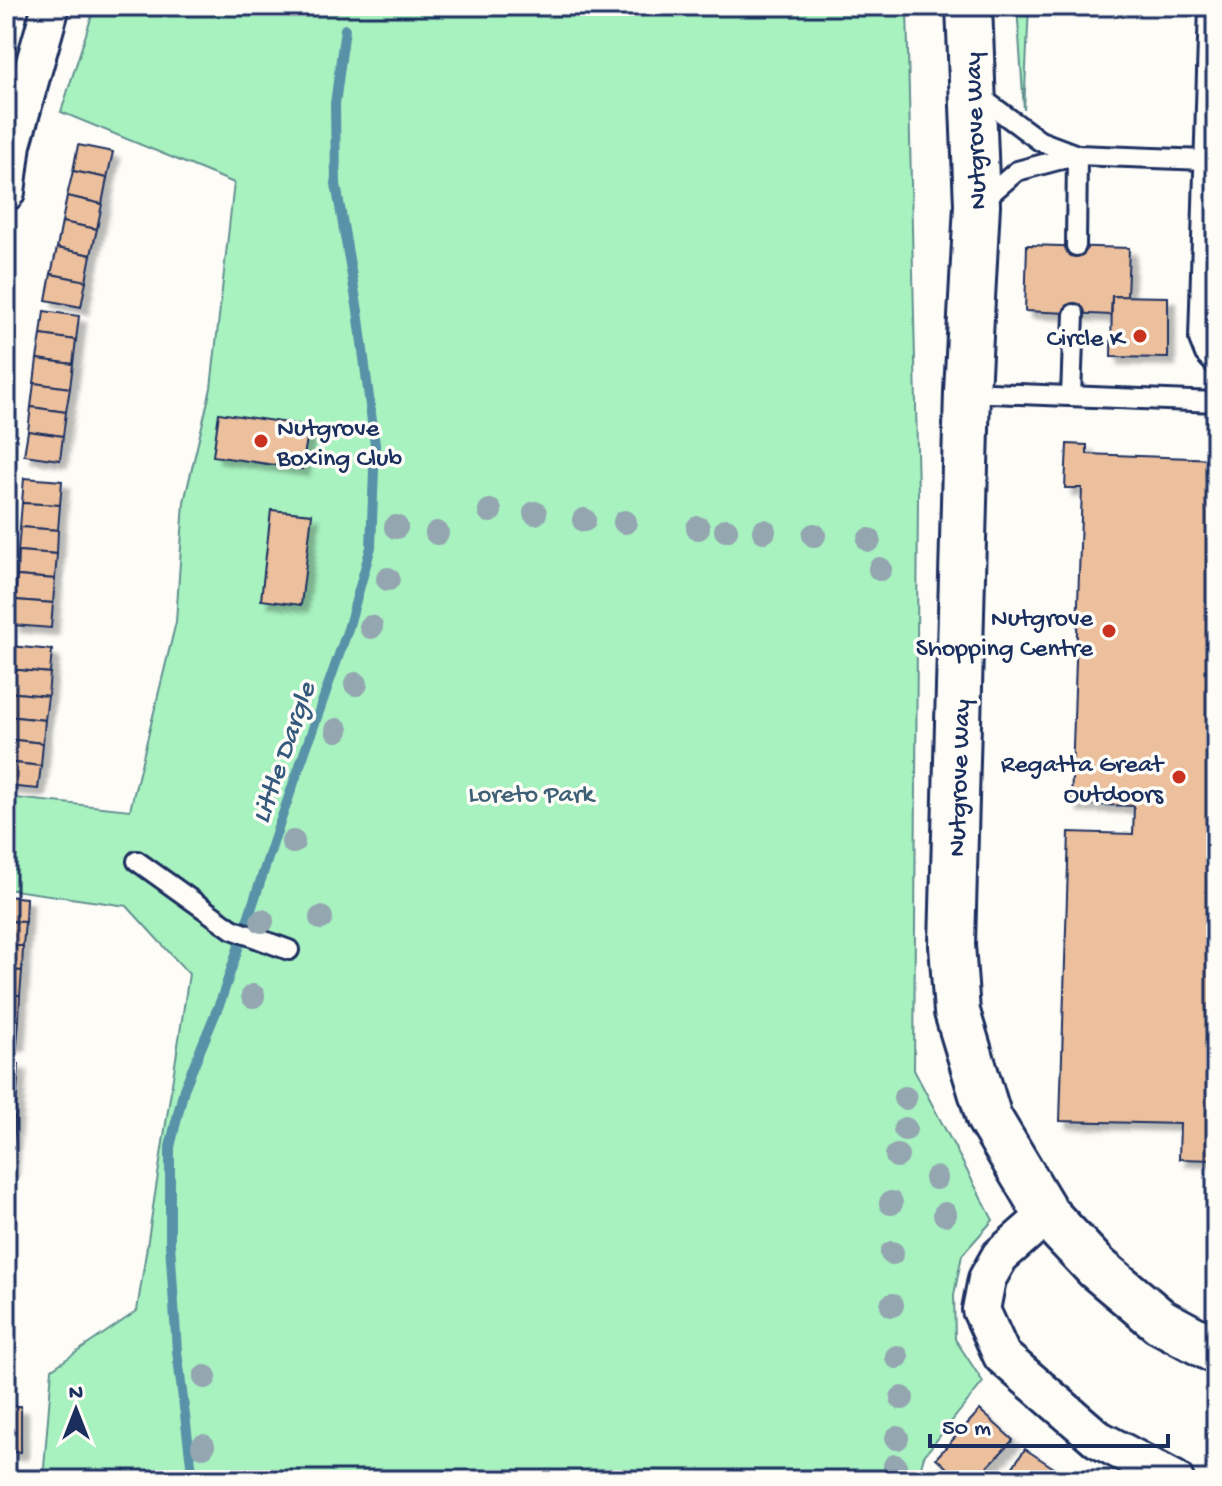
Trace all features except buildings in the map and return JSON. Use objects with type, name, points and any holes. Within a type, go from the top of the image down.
[{"type":"street","points":[[6,192],[12,144],[51,6]]},
{"type":"street","name":"Nutgrove Way","points":[[969,6],[977,205],[967,392],[952,945],[957,1012],[989,1118],[1047,1215],[1097,1268],[1160,1321],[1216,1351]]},
{"type":"street","points":[[1047,1215],[1000,1256],[987,1279],[981,1310],[1002,1356],[1098,1439],[1175,1480]]},
{"type":"lane","points":[[1211,13],[1199,339],[1205,354],[1216,366]]},
{"type":"lane","points":[[974,92],[1040,141],[1077,155]]},
{"type":"lane","points":[[1076,246],[1077,155]]},
{"type":"lane","points":[[977,205],[1017,171],[1077,155],[1205,160]]},
{"type":"lane","points":[[1071,396],[1074,314]]},
{"type":"lane","points":[[967,392],[1216,402]]},
{"type":"lane","points":[[137,861],[232,929],[289,950]]},
{"type":"green space","name":"Loreto Park","points":[[95,6],[907,6],[918,494],[914,1070],[993,1220],[962,1255],[954,1295],[955,1339],[983,1382],[924,1456],[917,1480],[43,1480],[52,1369],[137,1311],[189,974],[127,906],[6,889],[6,797],[130,810],[176,622],[184,502],[211,388],[234,183],[61,112]]},
{"type":"green space","points":[[1017,6],[1029,6],[1024,110]]},
{"type":"waterway","name":"Little Dargle","points":[[193,1480],[177,1351],[170,1243],[170,1147],[184,1089],[221,1000],[348,629],[371,547],[375,445],[358,311],[336,184],[335,104],[345,29]]},
{"type":"place","name":"Circle K","points":[[1140,336]]},
{"type":"place","name":"Nutgrove Boxing Club","points":[[261,441]]},
{"type":"place","name":"Nutgrove Shopping Centre","points":[[1109,631]]},
{"type":"place","name":"Regatta Great Outdoors","points":[[1179,777]]}]
